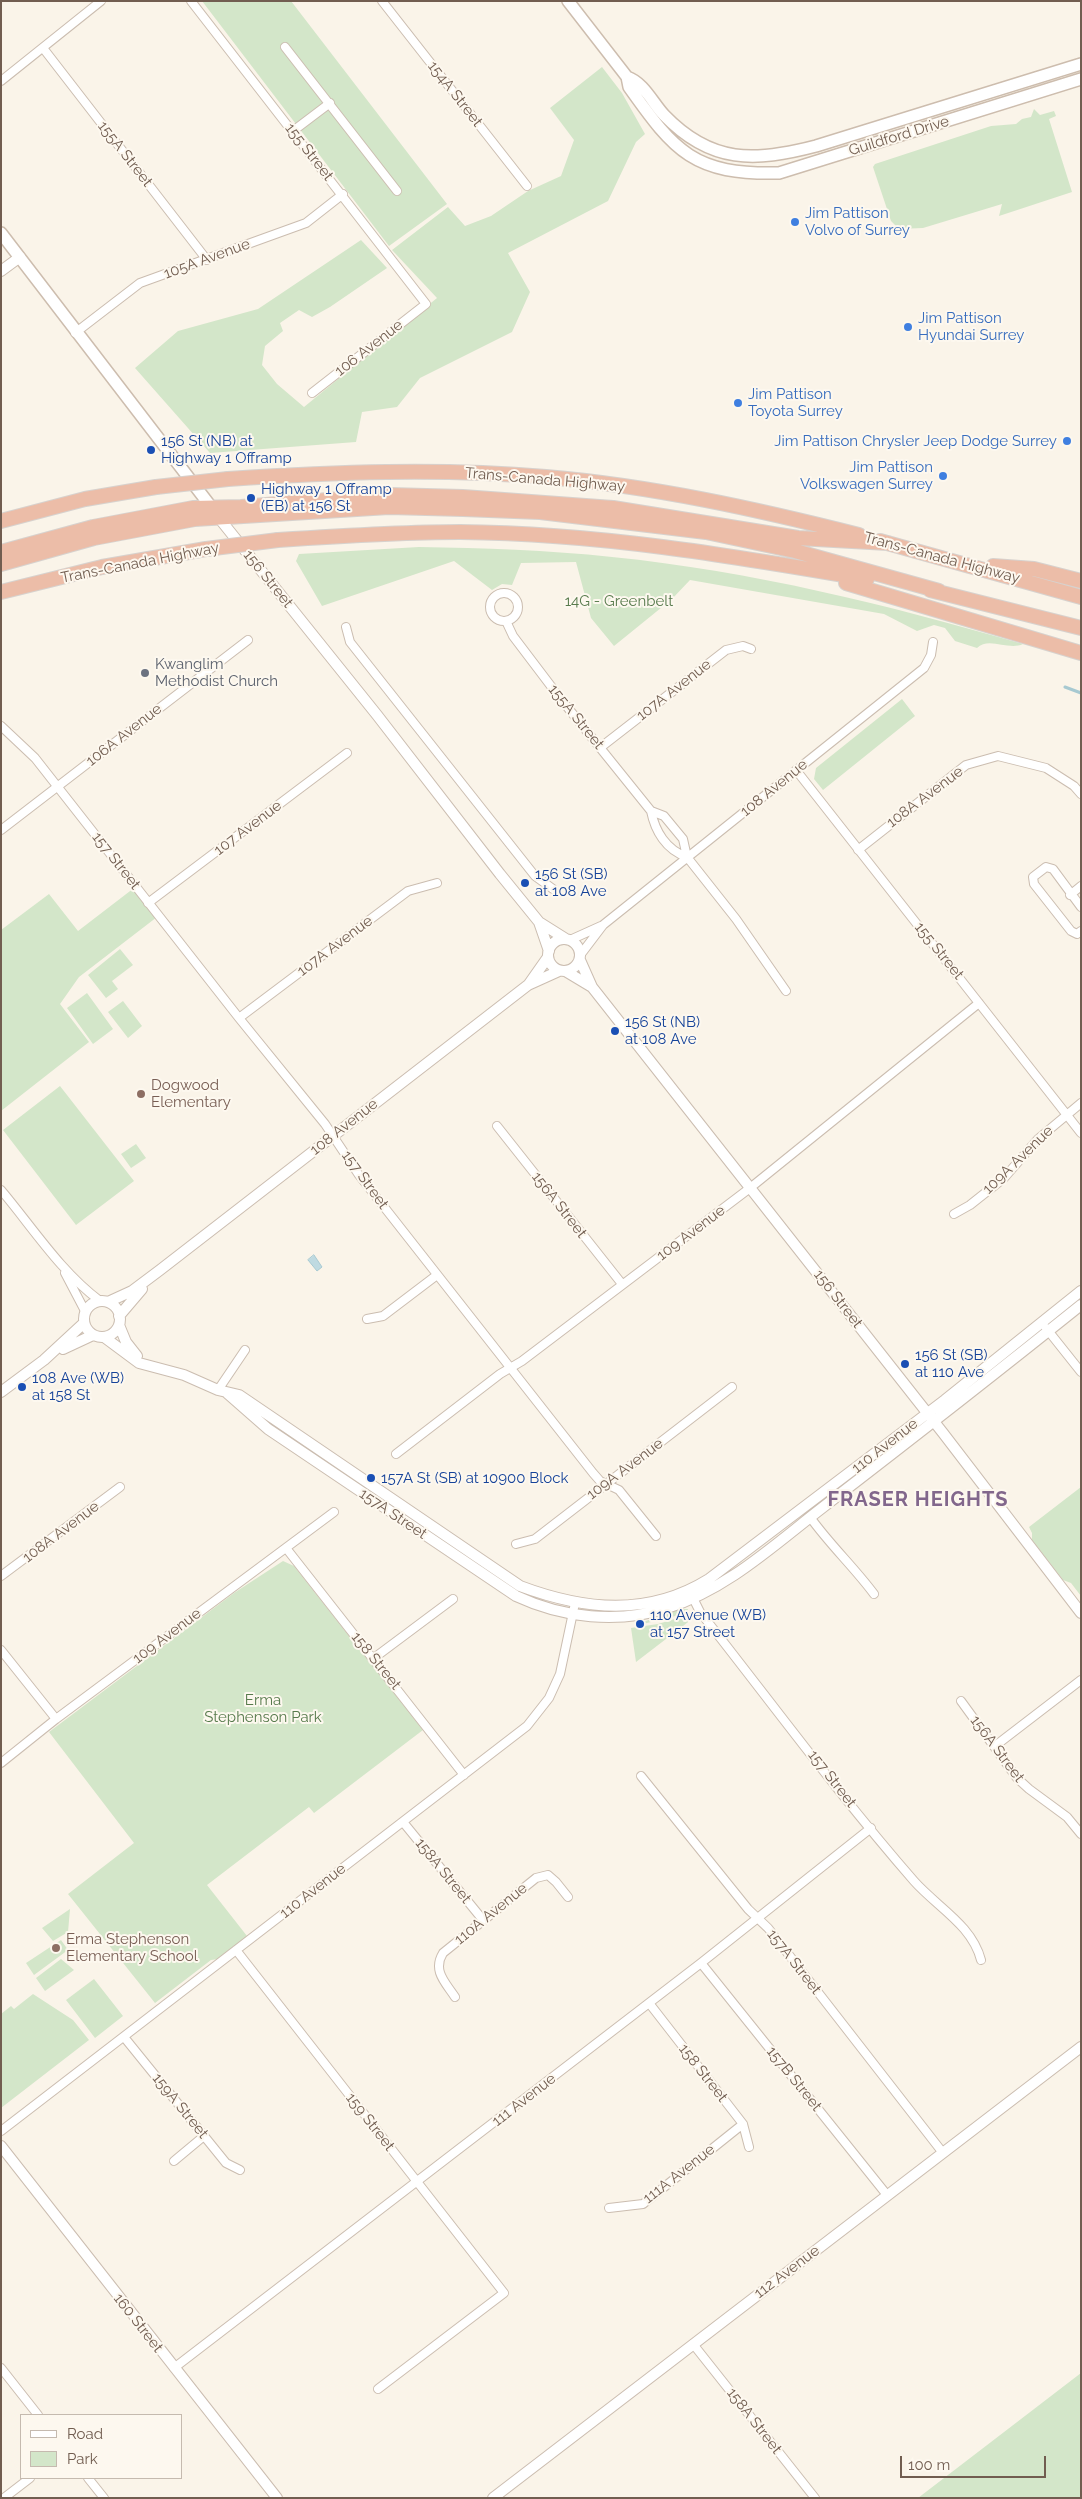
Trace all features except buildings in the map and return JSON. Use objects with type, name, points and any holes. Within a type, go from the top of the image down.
[{"type":"highway","name":"Trans-Canada Highway","points":[[1,521],[85,499],[156,487],[228,479],[394,471],[546,477],[712,501],[966,563],[1081,597]]},
{"type":"highway","points":[[1,564],[94,538],[241,507],[390,496],[463,496],[613,508],[798,538],[888,543]]},
{"type":"highway","points":[[1,552],[140,516],[215,512],[389,508],[540,512],[706,532],[795,551],[939,591]]},
{"type":"highway","name":"Trans-Canada Highway","points":[[1,592],[102,567],[206,549],[278,540],[393,533],[462,532],[540,536],[703,552],[939,591],[1081,628]]},
{"type":"highway","points":[[966,563],[1034,569],[1081,581]]},
{"type":"highway","points":[[793,566],[1081,653]]},
{"type":"main road","points":[[568,1],[628,77]]},
{"type":"main road","name":"Guildford Drive","points":[[1081,64],[780,155],[758,158],[728,154],[703,145],[681,131],[663,113],[637,81],[628,77],[629,87],[669,140],[691,157],[715,168],[744,174],[779,173],[1081,79]]},
{"type":"main road","name":"156 Street","points":[[1,233],[215,512]]},
{"type":"street","points":[[1,81],[101,1]]},
{"type":"street","name":"155 Street","points":[[191,1],[343,194],[426,304]]},
{"type":"street","name":"154A Street","points":[[382,1],[527,186]]},
{"type":"street","points":[[285,47],[397,191]]},
{"type":"street","name":"155A Street","points":[[43,48],[207,260]]},
{"type":"street","points":[[293,131],[330,103]]},
{"type":"street","name":"105A Avenue","points":[[76,332],[140,283],[306,223],[343,194]]},
{"type":"street","points":[[1,272],[20,257]]},
{"type":"street","name":"106 Avenue","points":[[312,393],[426,304]]},
{"type":"street","name":"156 Street","points":[[215,512],[539,922],[568,940]]},
{"type":"street","name":"155A Street","points":[[506,621],[513,636],[650,811],[654,826],[670,848],[676,853],[687,857]]},
{"type":"street","points":[[346,627],[350,642],[529,869],[541,882],[553,889]]},
{"type":"street","name":"106A Avenue","points":[[1,830],[248,640]]},
{"type":"street","name":"108 Avenue","points":[[568,940],[603,925],[924,668],[931,655],[933,642]]},
{"type":"street","name":"107A Avenue","points":[[601,747],[726,650],[743,646],[752,649]]},
{"type":"street","name":"157 Street","points":[[1,726],[35,758],[58,787],[333,1135],[359,1175],[593,1473],[605,1484],[619,1490],[656,1536]]},
{"type":"street","name":"107 Avenue","points":[[148,903],[347,753]]},
{"type":"street","name":"108A Avenue","points":[[858,850],[966,765],[998,756],[1046,768],[1074,786],[1081,794]]},
{"type":"street","name":"155 Street","points":[[796,770],[1081,1133]]},
{"type":"street","name":"155A Street","points":[[650,811],[664,816],[677,832],[682,839],[687,857],[736,919],[786,991]]},
{"type":"street","points":[[1081,907],[1070,895],[1053,869],[1046,868],[1034,877],[1034,884],[1071,931],[1077,934],[1081,932]]},
{"type":"street","name":"107A Avenue","points":[[239,1018],[408,891],[437,884]]},
{"type":"street","points":[[1070,895],[1081,886]]},
{"type":"street","name":"156 Street","points":[[539,922],[548,954]]},
{"type":"street","name":"108 Avenue","points":[[581,957],[603,925]]},
{"type":"street","points":[[568,940],[576,944],[581,957],[574,969],[563,971],[551,965],[548,954],[557,941],[568,940]]},
{"type":"street","name":"108 Avenue","points":[[528,985],[548,954]]},
{"type":"street","name":"156 Street","points":[[581,957],[592,987],[931,1418],[1081,1613]]},
{"type":"street","name":"156 Street","points":[[563,971],[592,987]]},
{"type":"street","name":"108 Avenue","points":[[104,1301],[132,1290],[160,1270],[528,985],[563,971]]},
{"type":"street","name":"109 Avenue","points":[[396,1454],[750,1188],[979,1003]]},
{"type":"street","name":"109A Avenue","points":[[954,1214],[970,1205],[1004,1178],[1038,1139],[1081,1103]]},
{"type":"street","name":"156A Street","points":[[497,1126],[622,1284]]},
{"type":"street","points":[[1,1190],[4,1199],[59,1263],[86,1290],[116,1307],[119,1320],[113,1333],[104,1336],[93,1335],[44,1360]]},
{"type":"street","points":[[59,1263],[85,1311],[84,1323],[93,1335]]},
{"type":"street","name":"108 Avenue","points":[[119,1320],[136,1295],[160,1270]]},
{"type":"street","points":[[367,1319],[384,1316],[437,1275]]},
{"type":"street","name":"110 Avenue","points":[[1,2131],[527,1726],[549,1698],[560,1674],[573,1608],[608,1617],[636,1615],[665,1609],[731,1576],[810,1517],[1045,1327],[1081,1291]]},
{"type":"street","points":[[85,1311],[91,1304],[104,1301]]},
{"type":"street","name":"110 Avenue","points":[[1045,1327],[1081,1305]]},
{"type":"street","name":"157A Street","points":[[119,1320],[126,1342],[134,1352],[151,1366]]},
{"type":"street","points":[[1,1392],[44,1360],[84,1323]]},
{"type":"street","points":[[1045,1327],[1081,1372]]},
{"type":"street","name":"157A Street","points":[[104,1336],[134,1361],[184,1375],[222,1392],[268,1429],[496,1584],[533,1603],[573,1608]]},
{"type":"street","points":[[222,1392],[245,1350]]},
{"type":"street","name":"109A Avenue","points":[[516,1544],[535,1539],[732,1387]]},
{"type":"street","name":"110 Avenue","points":[[692,1594],[853,1470],[931,1418]]},
{"type":"street","points":[[853,1470],[852,1478],[812,1510],[810,1517],[843,1561],[861,1577],[874,1594]]},
{"type":"street","name":"108A Avenue","points":[[1,1576],[120,1487]]},
{"type":"street","name":"109 Avenue","points":[[1,1763],[56,1719],[334,1512]]},
{"type":"street","name":"158 Street","points":[[286,1548],[464,1775]]},
{"type":"street","name":"157 Street","points":[[692,1594],[700,1612],[870,1828],[915,1882],[969,1934],[982,1960]]},
{"type":"street","points":[[374,1658],[453,1599]]},
{"type":"street","points":[[1,1650],[56,1719]]},
{"type":"street","points":[[995,1746],[1081,1680]]},
{"type":"street","name":"156A Street","points":[[961,1701],[995,1746],[1005,1763],[1024,1785],[1067,1817],[1081,1834]]},
{"type":"street","name":"157A Street","points":[[641,1776],[748,1909],[758,1918],[943,2153]]},
{"type":"street","name":"158A Street","points":[[403,1822],[483,1920]]},
{"type":"street","name":"111 Avenue","points":[[174,2368],[701,1963],[870,1828]]},
{"type":"street","name":"110A Avenue","points":[[456,1997],[437,1971],[438,1960],[443,1954],[536,1878],[548,1875],[568,1898]]},
{"type":"street","name":"159 Street","points":[[236,1950],[504,2294],[378,2389]]},
{"type":"street","name":"157B Street","points":[[701,1963],[887,2195]]},
{"type":"street","name":"158 Street","points":[[649,2003],[743,2124],[749,2147]]},
{"type":"street","name":"159A Street","points":[[124,2036],[226,2163],[240,2170]]},
{"type":"street","name":"112 Avenue","points":[[493,2498],[1081,2047]]},
{"type":"street","name":"111A Avenue","points":[[609,2208],[643,2204],[743,2124]]},
{"type":"street","points":[[174,2160],[204,2136]]},
{"type":"street","name":"160 Street","points":[[1,2146],[277,2498]]},
{"type":"street","name":"158A Street","points":[[694,2344],[814,2498]]},
{"type":"street","points":[[1,2368],[37,2414]]},
{"type":"street","points":[[4,2498],[29,2479]]},
{"type":"street","points":[[89,2479],[104,2498]]},
{"type":"green space","points":[[202,1],[291,1],[447,204],[389,246]]},
{"type":"green space","points":[[602,67],[622,93],[645,134],[636,142],[608,201],[508,253],[530,292],[512,332],[420,378],[397,407],[362,412],[356,442],[210,453],[135,368],[178,331],[258,309],[361,240],[387,268],[312,317],[299,310],[280,323],[283,331],[265,346],[262,365],[277,384],[304,407],[437,298],[392,250],[448,207],[465,226],[491,216],[528,191],[561,176],[574,140],[550,108]]},
{"type":"green space","points":[[1034,109],[1040,115],[1054,111],[1056,116],[1049,119],[1072,192],[999,216],[1002,204],[923,228],[899,229],[891,221],[873,167],[875,164],[991,126],[1016,124],[1022,119],[1031,117]]},
{"type":"green space","name":"14G - Greenbelt","points":[[419,547],[564,553],[664,563],[716,571],[768,580],[871,603],[1023,644],[1011,646],[987,643],[977,648],[955,641],[945,628],[934,625],[917,631],[884,614],[690,580],[672,599],[614,646],[591,618],[576,562],[521,563],[512,585],[502,584],[492,590],[454,561],[322,606],[296,561],[299,554]]},
{"type":"green space","points":[[902,699],[915,716],[823,790],[814,779],[816,768]]},
{"type":"green space","points":[[134,888],[157,917],[79,977],[60,1004],[89,1042],[1,1111],[1,930],[49,894],[78,931]]},
{"type":"green space","points":[[120,949],[133,965],[112,981],[118,989],[106,998],[88,975]]},
{"type":"green space","points":[[87,993],[113,1029],[93,1044],[67,1008]]},
{"type":"green space","points":[[123,1001],[142,1026],[128,1038],[108,1012]]},
{"type":"green space","points":[[60,1086],[134,1181],[76,1225],[3,1130]]},
{"type":"green space","points":[[136,1144],[146,1158],[131,1168],[121,1154]]},
{"type":"green space","points":[[1081,1487],[1081,1596],[1071,1583],[1063,1580],[1032,1540],[1032,1533],[1029,1527]]},
{"type":"green space","name":"Erma Stephenson Park","points":[[283,1561],[294,1566],[423,1730],[314,1813],[309,1807],[207,1885],[247,1936],[218,1959],[211,1960],[155,2003],[68,1894],[134,1843],[49,1732],[234,1593]]},
{"type":"green space","points":[[680,1609],[688,1609],[687,1613],[643,1624],[643,1622]]},
{"type":"green space","points":[[694,1613],[696,1616],[636,1662],[631,1628],[658,1624]]},
{"type":"green space","points":[[70,1909],[68,1932],[53,1941],[42,1928]]},
{"type":"green space","points":[[61,1940],[68,1950],[34,1975],[26,1963]]},
{"type":"green space","points":[[61,1959],[74,1970],[45,1991],[36,1978]]},
{"type":"green space","points":[[94,1979],[123,2016],[95,2038],[66,2000]]},
{"type":"green space","points":[[33,1994],[73,2020],[89,2040],[1,2108],[1,2014],[11,2006],[14,2009]]},
{"type":"green space","points":[[1081,2373],[1081,2498],[918,2498]]},
{"type":"water","points":[[314,1255],[322,1267],[317,1271],[308,1260]]},
{"type":"waterway","points":[[1065,687],[1081,693]]},
{"type":"place","name":"Jim Pattison Volvo of Surrey","points":[[795,222]]},
{"type":"place","name":"Jim Pattison Hyundai Surrey","points":[[908,327]]},
{"type":"place","name":"Jim Pattison Toyota Surrey","points":[[738,403]]},
{"type":"place","name":"Jim Pattison Chrysler Jeep Dodge Surrey","points":[[1067,441]]},
{"type":"place","name":"156 St (NB) at Highway 1 Offramp","points":[[151,450]]},
{"type":"place","name":"Jim Pattison Volkswagen Surrey","points":[[943,476]]},
{"type":"place","name":"Highway 1 Offramp (EB) at 156 St","points":[[251,498]]},
{"type":"place","name":"Kwanglim Methodist Church","points":[[145,673]]},
{"type":"place","name":"156 St (SB) at 108 Ave","points":[[525,883]]},
{"type":"place","name":"156 St (NB) at 108 Ave","points":[[615,1031]]},
{"type":"place","name":"Dogwood Elementary","points":[[141,1094]]},
{"type":"place","name":"156 St (SB) at 110 Ave","points":[[905,1364]]},
{"type":"place","name":"108 Ave (WB) at 158 St","points":[[22,1387]]},
{"type":"place","name":"157A St (SB) at 10900 Block","points":[[371,1478]]},
{"type":"place","name":"110 Avenue (WB) at 157 Street","points":[[640,1624]]},
{"type":"place","name":"Erma Stephenson Elementary School","points":[[56,1948]]},
{"type":"district","name":"FRASER HEIGHTS","points":[[918,1500]]}]
